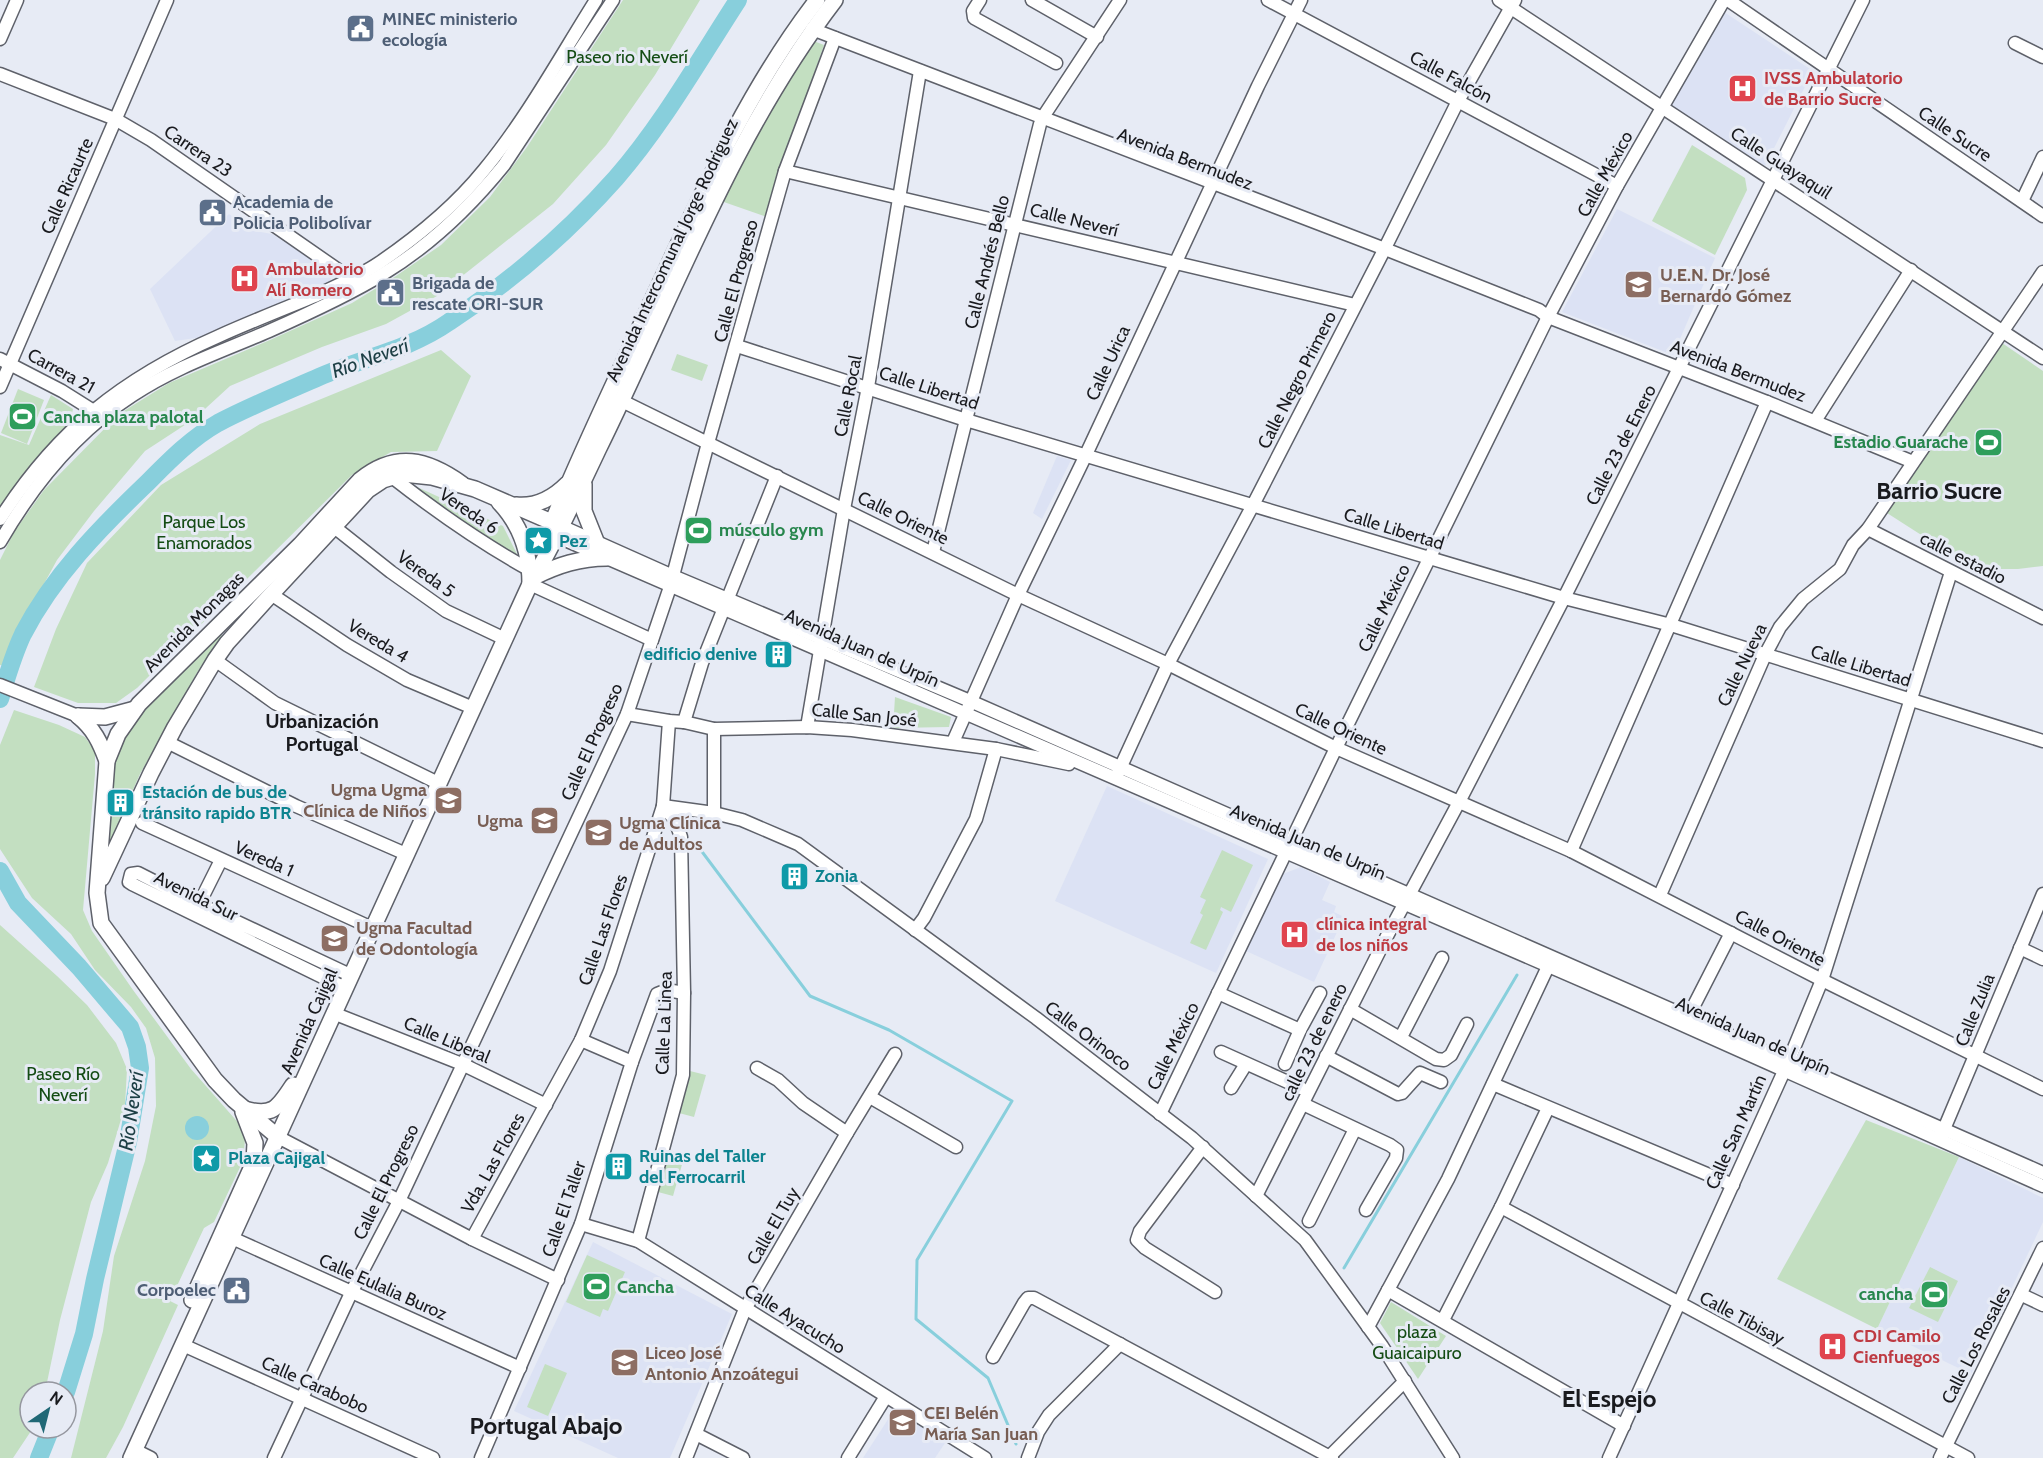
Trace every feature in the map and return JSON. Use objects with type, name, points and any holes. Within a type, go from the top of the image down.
[{"type":"main road","name":"Avenida Intercomunal Jorge Rodriguez","points":[[556,528],[687,225],[723,151],[758,87],[797,26],[817,0]]},
{"type":"main road","name":"Avenida Intercomunal Jorge Rodriguez","points":[[580,474],[622,401],[735,158],[770,95],[835,0]]},
{"type":"main road","name":"Avenida Monagas","points":[[278,1137],[239,1105],[214,1080],[104,930],[99,915],[97,893],[107,761],[118,734],[135,709],[300,545],[360,480],[387,464],[405,461],[436,467],[462,484],[556,528]]},
{"type":"main road","name":"Avenida Monagas","points":[[97,893],[113,851],[167,742],[215,660],[271,594],[368,490],[383,480],[403,474],[432,477],[462,484]]},
{"type":"main road","points":[[580,474],[548,499],[523,506],[503,502],[505,509],[520,531],[527,550],[532,577],[576,561],[607,558]]},
{"type":"main road","points":[[580,474],[584,511],[596,542]]},
{"type":"main road","name":"Avenida Cajigal","points":[[129,1456],[183,1345],[347,981],[556,528]]},
{"type":"main road","points":[[78,716],[105,717],[135,709]]},
{"type":"main road","points":[[78,716],[91,727],[100,741],[107,761]]},
{"type":"main road","points":[[239,1105],[262,1113],[276,1108],[296,1081],[324,1033]]},
{"type":"main road","points":[[129,1456],[254,1162],[256,1152],[252,1132],[239,1105]]},
{"type":"street","points":[[0,39],[17,0]]},
{"type":"street","name":"Calle Ricaurte","points":[[0,387],[4,361],[116,119],[167,0]]},
{"type":"street","points":[[356,282],[433,222],[483,171],[520,119],[596,0]]},
{"type":"street","points":[[0,542],[40,481],[98,414],[131,383],[177,356],[356,282],[382,275],[431,240],[485,188],[510,155],[613,0]]},
{"type":"street","points":[[980,0],[973,11],[974,18],[1056,63]]},
{"type":"street","points":[[1032,0],[1097,37]]},
{"type":"street","name":"Calle Andrés Bello","points":[[933,552],[1041,121],[1120,0]]},
{"type":"street","name":"Calle Falcón","points":[[1268,0],[1617,186]]},
{"type":"street","name":"Calle Urica","points":[[953,742],[1018,595],[1086,456],[1211,185],[1301,0]]},
{"type":"street","name":"Calle Guayaquil","points":[[1499,0],[1513,4],[1663,107],[2043,358]]},
{"type":"street","name":"Calle Sucre","points":[[1726,0],[2043,216]]},
{"type":"street","name":"Calle México","points":[[1160,1114],[1335,748],[1548,317],[1617,186],[1726,0]]},
{"type":"street","name":"Calle 23 de Enero","points":[[1407,898],[1564,598],[1863,0]]},
{"type":"street","name":"Calle Negro Primero","points":[[1117,773],[1168,664],[1384,251],[1458,101],[1513,4]]},
{"type":"street","name":"Avenida Bermudez","points":[[811,32],[1384,251],[1538,316],[1548,317],[1680,368],[1913,462]]},
{"type":"street","name":"Calle El Progreso","points":[[274,1458],[351,1293],[399,1201],[627,714],[672,582],[708,443],[785,171],[833,40]]},
{"type":"street","points":[[2015,44],[2043,57]]},
{"type":"street","name":"Carrera 23","points":[[0,74],[116,119],[356,282]]},
{"type":"street","name":"Calle Rocal","points":[[807,727],[844,510],[868,387],[920,74]]},
{"type":"street","points":[[2022,201],[2043,157]]},
{"type":"street","name":"Calle Neverí","points":[[785,171],[1355,305]]},
{"type":"street","points":[[1815,421],[1911,270]]},
{"type":"street","name":"Calle Nueva","points":[[1660,895],[1765,655],[1780,627],[1803,599],[1840,569],[1853,545],[1868,530],[2043,272]]},
{"type":"street","name":"Calle Libertad","points":[[736,346],[966,420],[1428,559],[1564,598],[1671,625],[2043,741]]},
{"type":"street","name":"Carrera 21","points":[[4,361],[98,414]]},
{"type":"street","name":"Calle Oriente","points":[[622,401],[1018,595],[1168,664],[1335,748],[1571,851],[1822,980],[2043,1089]]},
{"type":"street","points":[[1571,851],[1767,402]]},
{"type":"street","points":[[0,519],[32,472],[70,431],[98,414]]},
{"type":"street","points":[[684,722],[702,663],[777,476]]},
{"type":"street","name":"Vereda 6","points":[[392,477],[433,509],[532,577],[652,640]]},
{"type":"street","name":"Vereda 5","points":[[333,526],[446,611],[505,639]]},
{"type":"street","name":"Avenida Juan de Urpín","points":[[556,528],[596,542],[672,582]]},
{"type":"street","name":"Avenida Juan de Urpín","points":[[556,528],[607,558],[726,603],[821,644],[965,713],[1095,770],[1117,773]]},
{"type":"street","name":"calle estadio","points":[[1868,530],[2043,618]]},
{"type":"street","name":"Calle San Martín","points":[[1610,1458],[1822,980],[1951,572]]},
{"type":"street","name":"Vereda 4","points":[[271,594],[347,645],[407,680],[473,708]]},
{"type":"street","name":"Avenida Juan de Urpín","points":[[821,644],[970,701],[1117,773],[1942,1134],[2043,1173]]},
{"type":"street","points":[[215,660],[275,703],[438,783]]},
{"type":"street","points":[[0,685],[78,716]]},
{"type":"street","name":"Calle San José","points":[[627,714],[684,722],[714,729],[807,727],[953,742],[1095,770]]},
{"type":"street","name":"Calle Las Flores","points":[[546,1105],[581,1040],[610,971],[663,806],[669,721]]},
{"type":"street","points":[[714,729],[714,813]]},
{"type":"street","points":[[167,742],[296,806],[406,854]]},
{"type":"street","points":[[915,930],[928,910],[975,819],[996,749]]},
{"type":"street","name":"Calle Orinoco","points":[[663,806],[714,813],[742,820],[798,844],[1036,1018],[1203,1147],[1305,1240],[1405,1381],[1453,1458]]},
{"type":"street","name":"Calle La Linea","points":[[638,1241],[683,1075],[681,837],[675,820],[663,806]]},
{"type":"street","name":"Vereda 1","points":[[142,823],[372,928]]},
{"type":"street","points":[[199,904],[222,860]]},
{"type":"street","name":"Avenida Sur","points":[[138,873],[347,981],[132,884],[129,878],[132,874],[138,873]]},
{"type":"street","name":"Calle Zulia","points":[[1942,1134],[2043,894]]},
{"type":"street","name":"calle 23 de enero","points":[[1256,1196],[1407,898]]},
{"type":"street","points":[[1686,1021],[1731,933]]},
{"type":"street","points":[[2020,948],[2043,959]]},
{"type":"street","points":[[1401,1037],[1442,958]]},
{"type":"street","points":[[1368,1328],[1448,1179],[1550,961]]},
{"type":"street","name":"Calle El Taller","points":[[481,1458],[581,1224],[632,1062],[657,994],[667,990],[684,993]]},
{"type":"street","points":[[1218,993],[1300,1030]]},
{"type":"street","points":[[1286,1064],[1300,1030],[1320,993]]},
{"type":"street","points":[[1350,1010],[1436,1059],[1444,1060],[1451,1055],[1467,1024]]},
{"type":"street","name":"Calle Liberal","points":[[333,1013],[462,1064],[546,1105]]},
{"type":"street","points":[[581,1040],[632,1062]]},
{"type":"street","points":[[1221,1052],[1301,1088]]},
{"type":"street","name":"Calle El Tuy","points":[[686,1458],[745,1310],[895,1054]]},
{"type":"street","points":[[1326,1056],[1398,1094],[1402,1093],[1420,1073],[1442,1082]]},
{"type":"street","points":[[1231,1088],[1246,1064]]},
{"type":"street","points":[[757,1068],[778,1080],[803,1102],[847,1133]]},
{"type":"street","points":[[1493,1084],[1733,1185]]},
{"type":"street","points":[[870,1098],[956,1148]]},
{"type":"street","points":[[1303,1104],[1354,1130],[1390,1144],[1397,1150],[1396,1158],[1366,1210]]},
{"type":"street","name":"Vda. Las Flores","points":[[472,1239],[546,1105]]},
{"type":"street","points":[[1443,1320],[1501,1207],[1548,1108]]},
{"type":"street","points":[[1309,1221],[1354,1130]]},
{"type":"street","name":"Avenida Juan de Urpín","points":[[1942,1134],[2043,1186]]},
{"type":"street","points":[[278,1137],[472,1239],[558,1280]]},
{"type":"street","points":[[1203,1147],[1140,1231],[1137,1240],[1145,1248],[1215,1292]]},
{"type":"street","name":"Calle Tibisay","points":[[1501,1207],[1968,1458]]},
{"type":"street","name":"Calle Ayacucho","points":[[581,1224],[638,1241],[885,1398],[985,1458]]},
{"type":"street","name":"Calle Eulalia Buroz","points":[[231,1239],[520,1368]]},
{"type":"street","name":"Calle Los Rosales","points":[[1940,1458],[2022,1295],[2043,1248]]},
{"type":"street","points":[[1388,1290],[1624,1426]]},
{"type":"street","points":[[2022,1295],[2043,1305]]},
{"type":"street","points":[[993,1357],[1028,1298],[1035,1298],[1331,1457],[1405,1381]]},
{"type":"street","points":[[1028,1458],[1038,1432],[1049,1415],[1120,1344]]},
{"type":"street","name":"Calle Carabobo","points":[[183,1345],[433,1458]]},
{"type":"street","points":[[848,1458],[885,1398]]},
{"type":"street","points":[[696,1434],[743,1458]]},
{"type":"street","points":[[129,1456],[151,1458]]},
{"type":"shaded area","name":"IVSS Ambulatorio de Barrio Sucre","points":[[1724,12],[1813,71],[1765,166],[1671,105]]},
{"type":"shaded area","name":"U.E.N. Dr. José Bernardo Gómez","points":[[1617,209],[1715,258],[1673,355],[1562,312]]},
{"type":"shaded area","name":"Ambulatorio Alí Romero","points":[[229,214],[250,230],[272,234],[331,272],[330,285],[209,336],[175,341],[150,289]]},
{"type":"shaded area","points":[[1057,456],[1071,460],[1042,519],[1033,513]]},
{"type":"shaded area","points":[[1107,786],[1268,859],[1216,973],[1055,901]]},
{"type":"shaded area","name":"clínica integral de los niños","points":[[1301,867],[1330,882],[1322,900],[1336,906],[1334,912],[1344,917],[1314,982],[1246,951],[1283,874]]},
{"type":"shaded area","points":[[1959,1157],[2043,1198],[2043,1222],[1971,1374],[1877,1329]]},
{"type":"shaded area","name":"Liceo José Antonio Anzoátegui","points":[[593,1242],[732,1314],[670,1458],[618,1458],[514,1411]]},
{"type":"shaded area","name":"CEI Belén María San Juan","points":[[896,1407],[947,1440],[935,1458],[863,1458]]},
{"type":"green space","name":"Paseo rio Neverí","points":[[623,0],[700,0],[655,75],[606,145],[553,204],[437,296],[386,324],[322,347],[230,386],[194,419],[145,451],[94,511],[57,560],[27,615],[9,667],[0,665],[0,560],[14,532],[44,490],[119,414],[169,383],[352,303],[441,245],[490,197],[527,147]]},
{"type":"green space","points":[[811,40],[824,45],[781,168],[767,217],[721,201],[741,158]]},
{"type":"green space","points":[[1692,145],[1745,178],[1747,190],[1715,255],[1652,221]]},
{"type":"green space","name":"Estadio Guarache","points":[[2002,343],[2043,371],[2043,566],[2018,569],[1979,569],[1887,513]]},
{"type":"green space","name":"Parque Los Enamorados","points":[[441,350],[471,376],[437,451],[391,452],[352,475],[137,688],[116,703],[78,703],[34,687],[56,629],[87,563],[161,485],[260,424]]},
{"type":"green space","points":[[677,354],[708,365],[702,381],[671,370]]},
{"type":"green space","name":"Cancha plaza palotal","points":[[18,389],[44,400],[27,444],[1,433]]},
{"type":"green space","points":[[51,395],[73,409],[70,422],[34,462],[0,509],[0,435],[29,445]]},
{"type":"green space","points":[[406,482],[503,526],[520,560],[480,537]]},
{"type":"green space","points":[[218,631],[222,635],[198,671],[140,774],[105,853],[112,760],[137,713]]},
{"type":"green space","points":[[895,697],[951,717],[949,727],[893,728]]},
{"type":"green space","points":[[14,710],[59,725],[85,737],[95,751],[83,910],[92,931],[133,990],[191,1069],[242,1127],[245,1140],[243,1161],[214,1222],[204,1228],[170,1301],[178,1305],[123,1427],[106,1458],[71,1458],[76,1440],[78,1440],[78,1430],[103,1331],[114,1256],[145,1161],[156,1106],[155,1058],[146,1028],[131,1007],[95,970],[71,934],[32,898],[0,849],[0,745]]},
{"type":"green space","points":[[1222,850],[1253,865],[1231,912],[1221,907],[1220,910],[1223,912],[1206,950],[1190,943],[1203,915],[1200,913],[1206,900],[1200,897]]},
{"type":"green space","name":"Paseo Río Neverí","points":[[0,925],[87,1005],[116,1043],[127,1069],[125,1106],[108,1163],[91,1202],[60,1320],[48,1380],[18,1380],[18,1440],[25,1440],[13,1458],[0,1458]]},
{"type":"green space","points":[[690,1071],[706,1075],[694,1117],[679,1113]]},
{"type":"green space","points":[[1866,1120],[1959,1157],[1877,1329],[1777,1279]]},
{"type":"green space","points":[[669,1150],[685,1154],[673,1196],[658,1192]]},
{"type":"green space","name":"Cancha","points":[[587,1255],[625,1272],[608,1311],[603,1309],[600,1317],[566,1302]]},
{"type":"green space","name":"cancha","points":[[1930,1267],[1958,1281],[1938,1322],[1909,1308]]},
{"type":"green space","name":"plaza Guaicaipuro","points":[[1391,1302],[1446,1336],[1418,1379],[1380,1323]]},
{"type":"green space","points":[[545,1364],[567,1373],[548,1416],[527,1407]]},
{"type":"water","points":[[197,1116],[202,1117],[208,1123],[208,1133],[202,1139],[197,1140],[192,1139],[186,1133],[185,1128],[186,1123],[192,1117]]},
{"type":"waterway","name":"Río Neverí","points":[[0,699],[23,634],[48,592],[94,536],[171,459],[198,436],[230,417],[335,370],[402,347],[434,332],[472,307],[516,273],[558,237],[616,178],[680,91],[738,0]]},
{"type":"waterway","points":[[697,845],[810,996],[889,1030],[1012,1101],[917,1260],[916,1319],[988,1378],[1016,1444]]},
{"type":"waterway","name":"Río Neverí","points":[[0,871],[18,903],[79,967],[130,1027],[137,1047],[140,1068],[128,1142],[84,1334],[70,1380]]},
{"type":"waterway","points":[[1344,1268],[1517,975]]},
{"type":"waterway","name":"Río Neverí","points":[[39,1458],[46,1440]]},
{"type":"place","name":"MINEC ministerio ecología","points":[[361,29]]},
{"type":"place","name":"IVSS Ambulatorio de Barrio Sucre","points":[[1743,88]]},
{"type":"place","name":"Academia de Policia Polibolívar","points":[[212,212]]},
{"type":"place","name":"Ambulatorio Alí Romero","points":[[245,279]]},
{"type":"place","name":"U.E.N. Dr. José Bernardo Gómez","points":[[1639,285]]},
{"type":"place","name":"Brigada de rescate ORI-SUR","points":[[391,293]]},
{"type":"place","name":"Cancha plaza palotal","points":[[22,417]]},
{"type":"place","name":"Estadio Guarache","points":[[1989,442]]},
{"type":"place","name":"músculo gym","points":[[698,530]]},
{"type":"place","name":"Pez","points":[[538,541]]},
{"type":"place","name":"edificio denive","points":[[778,654]]},
{"type":"place","name":"Ugma Ugma Clínica de Niños","points":[[448,800]]},
{"type":"place","name":"Estación de bus de tránsito rapido BTR","points":[[121,802]]},
{"type":"place","name":"Ugma","points":[[544,821]]},
{"type":"place","name":"Ugma Clínica de Adultos","points":[[598,833]]},
{"type":"place","name":"Zonia","points":[[794,876]]},
{"type":"place","name":"clínica integral de los niños","points":[[1295,934]]},
{"type":"place","name":"Ugma Facultad de Odontología","points":[[335,938]]},
{"type":"place","name":"Plaza Cajigal","points":[[207,1158]]},
{"type":"place","name":"Ruinas del Taller del Ferrocarril","points":[[618,1166]]},
{"type":"place","name":"Cancha","points":[[596,1287]]},
{"type":"place","name":"Corpoelec","points":[[237,1290]]},
{"type":"place","name":"cancha","points":[[1934,1294]]},
{"type":"place","name":"CDI Camilo Cienfuegos","points":[[1832,1346]]},
{"type":"place","name":"Liceo José Antonio Anzoátegui","points":[[624,1363]]},
{"type":"place","name":"CEI Belén María San Juan","points":[[903,1423]]},
{"type":"district","name":"Barrio Sucre","points":[[1939,491]]},
{"type":"district","name":"Urbanización Portugal","points":[[322,732]]},
{"type":"district","name":"El Espejo","points":[[1609,1399]]},
{"type":"district","name":"Portugal Abajo","points":[[546,1426]]}]
